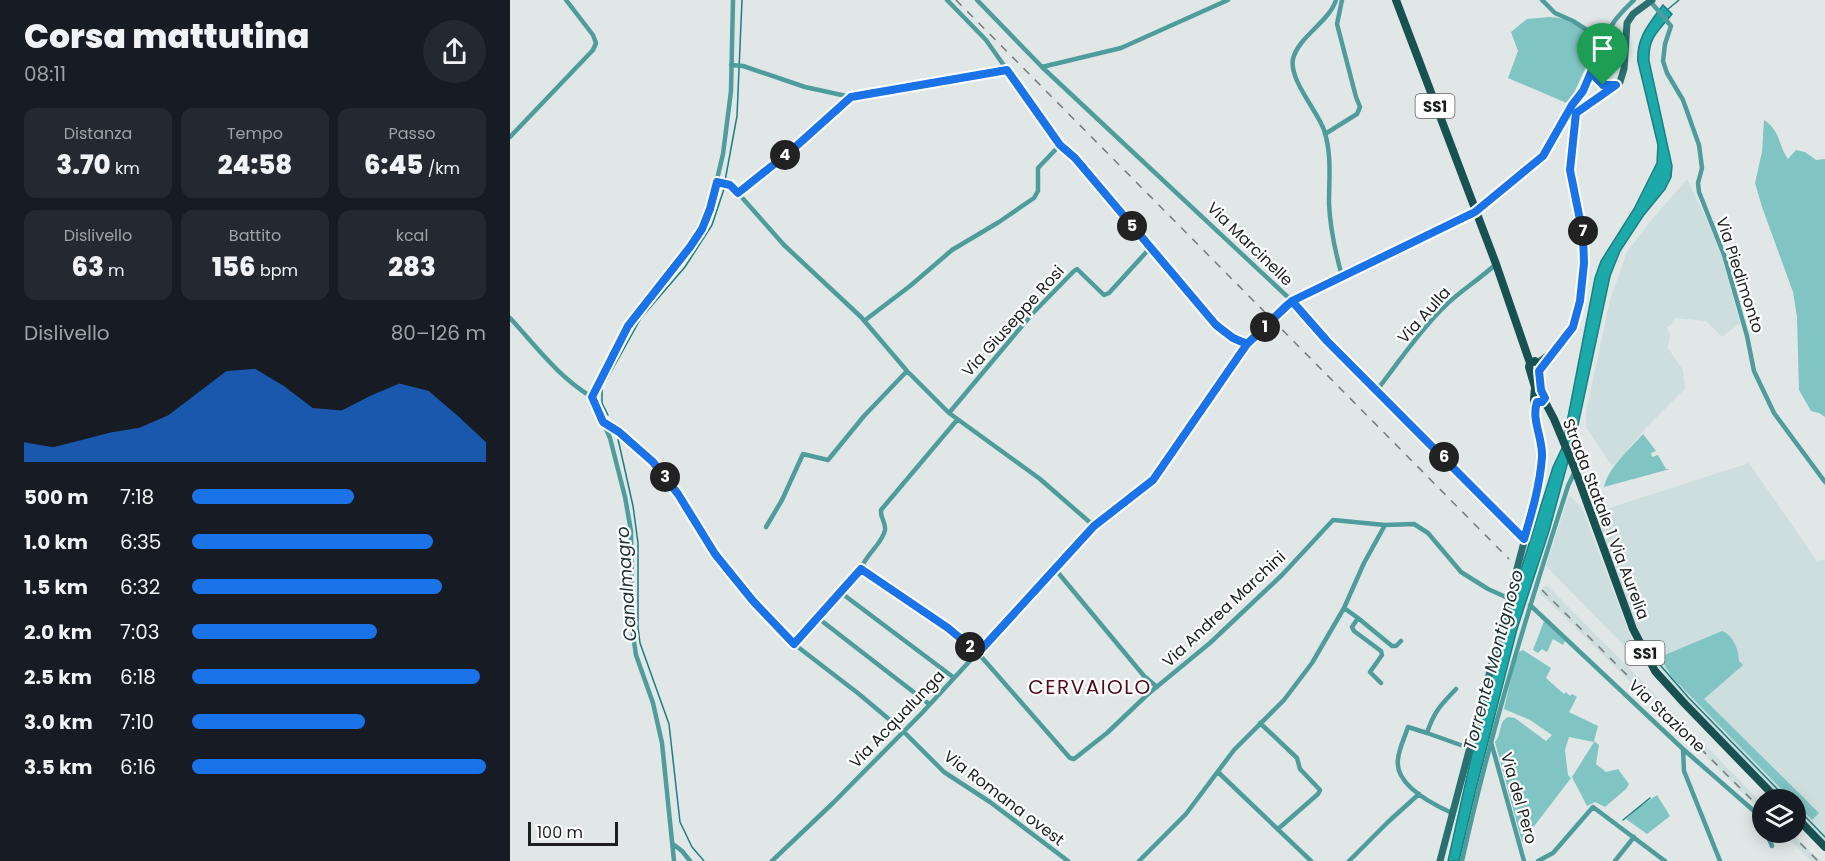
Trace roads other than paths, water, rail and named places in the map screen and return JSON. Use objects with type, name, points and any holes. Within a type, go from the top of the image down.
[{"type":"main road","name":"SS1","points":[[1396,0],[1529,354],[1536,364]]},
{"type":"main road","points":[[1440,861],[1539,485],[1541,440],[1534,414],[1539,401],[1529,367],[1554,351],[1564,341],[1573,327],[1580,301],[1583,276],[1583,235],[1570,170],[1576,113],[1616,85],[1623,77],[1627,23],[1633,14],[1652,2]]},
{"type":"main road","name":"Strada Statale 1 Via Aurelia","points":[[1539,401],[1550,409],[1575,469],[1633,629],[1655,671],[1767,789]]},
{"type":"main road","points":[[1806,828],[1825,848]]},
{"type":"street","points":[[510,137],[593,50],[596,44],[593,35],[566,0]]},
{"type":"street","points":[[592,397],[628,326],[690,247],[702,229],[710,209],[719,183],[733,65],[733,0]]},
{"type":"street","points":[[947,0],[979,31],[1060,145],[1075,158],[1216,325],[1233,338],[1247,344]]},
{"type":"street","name":"Via Marcinelle","points":[[977,0],[1042,67],[1292,301],[1327,341],[1524,539]]},
{"type":"street","points":[[1042,67],[1121,48],[1228,0]]},
{"type":"street","points":[[1336,0],[1298,49],[1293,65],[1297,80],[1317,114],[1325,134],[1330,158],[1329,205],[1332,240],[1342,276]]},
{"type":"street","points":[[1325,134],[1357,114],[1360,107],[1337,24],[1342,0]]},
{"type":"street","points":[[1542,0],[1555,13],[1578,24],[1604,41]]},
{"type":"street","points":[[1576,113],[1604,41],[1620,14],[1634,0]]},
{"type":"street","name":"Via Piedimonto","points":[[1652,2],[1669,22],[1671,29],[1663,51],[1664,67],[1683,100],[1700,145],[1702,168],[1698,183],[1699,192],[1724,255],[1748,336],[1754,371],[1774,413],[1825,482]]},
{"type":"street","points":[[733,65],[743,66],[788,83],[851,97],[1007,70]]},
{"type":"street","points":[[1592,70],[1594,76],[1603,85],[1616,85]]},
{"type":"street","name":"Via Acqualunga","points":[[772,861],[833,803],[929,704],[1094,526],[1153,480],[1247,344],[1286,306],[1342,276],[1475,212],[1543,156],[1572,105],[1583,91]]},
{"type":"street","points":[[738,193],[793,149],[851,97]]},
{"type":"street","points":[[864,321],[952,250],[1034,198],[1038,191],[1037,174],[1040,164],[1060,145]]},
{"type":"street","points":[[719,183],[730,185],[784,245],[864,321],[907,371],[949,413],[1040,479],[1094,526]]},
{"type":"street","name":"Via Giuseppe Rosi","points":[[949,413],[1032,314],[1074,271],[1077,269],[1104,295],[1109,293],[1150,248]]},
{"type":"street","name":"Via Aulla","points":[[1377,390],[1440,310],[1496,264]]},
{"type":"street","points":[[510,318],[554,366],[579,390],[592,397],[610,438],[631,531],[632,628],[636,655],[654,709],[662,743],[674,861]]},
{"type":"street","points":[[766,527],[782,500],[803,454],[828,460],[864,416],[907,371]]},
{"type":"street","points":[[794,644],[861,569],[884,534],[885,525],[880,517],[881,510],[957,420]]},
{"type":"street","name":"Via Romana ovest","points":[[603,422],[619,432],[657,467],[678,494],[715,554],[753,601],[794,644],[903,731],[944,772],[990,802],[1068,861]]},
{"type":"street","points":[[1462,861],[1491,741],[1530,605],[1575,469]]},
{"type":"street","name":"Via Andrea Marchini","points":[[861,569],[948,628],[978,653],[1070,758],[1074,759],[1210,643],[1260,596],[1333,520],[1385,525]]},
{"type":"street","points":[[1139,861],[1186,814],[1234,750],[1284,700],[1312,663],[1344,608],[1385,525],[1404,523],[1422,528],[1461,572],[1488,589],[1508,598]]},
{"type":"street","points":[[1055,569],[1144,676],[1157,687]]},
{"type":"street","points":[[840,592],[953,678]]},
{"type":"street","name":"Via Stazione","points":[[1530,605],[1683,749],[1752,809]]},
{"type":"street","points":[[1344,608],[1392,646],[1396,646],[1401,640]]},
{"type":"street","points":[[818,618],[929,704]]},
{"type":"street","points":[[1358,618],[1352,627],[1354,631],[1381,651],[1382,655],[1370,672],[1381,683]]},
{"type":"street","points":[[1427,733],[1439,705],[1456,688]]},
{"type":"street","points":[[1260,723],[1297,758],[1300,769],[1320,790],[1278,829]]},
{"type":"street","points":[[1452,813],[1419,794],[1401,776],[1397,760],[1408,727],[1469,748]]},
{"type":"street","name":"Via del Pero","points":[[1491,741],[1524,861]]},
{"type":"street","points":[[1683,749],[1682,765],[1720,861]]},
{"type":"street","points":[[1219,773],[1311,861]]},
{"type":"street","points":[[1349,861],[1419,794]]},
{"type":"street","points":[[1542,860],[1553,853],[1593,807],[1665,861]]},
{"type":"street","points":[[1615,861],[1634,837]]},
{"type":"street","points":[[673,844],[690,861]]},
{"type":"waterway","points":[[725,181],[737,116],[742,0]]},
{"type":"waterway","name":"Torrente Montignoso","points":[[1667,10],[1679,0]]},
{"type":"waterway","points":[[608,415],[602,403],[602,388],[641,318],[685,267],[712,225],[725,186]]},
{"type":"waterway","name":"Canalmagro","points":[[618,439],[633,506],[638,543],[640,643],[669,724],[680,822],[692,847],[704,861]]},
{"type":"waterway","points":[[1654,658],[1688,697],[1777,789]]},
{"type":"waterway","points":[[1623,820],[1650,798]]},
{"type":"waterway","points":[[1806,817],[1825,837]]},
{"type":"railway","points":[[956,0],[1509,559]]},
{"type":"railway","points":[[1542,590],[1752,800]]},
{"type":"railway","points":[[1800,843],[1818,861]]},
{"type":"district","name":"CERVAIOLO","points":[[1090,687]]}]
